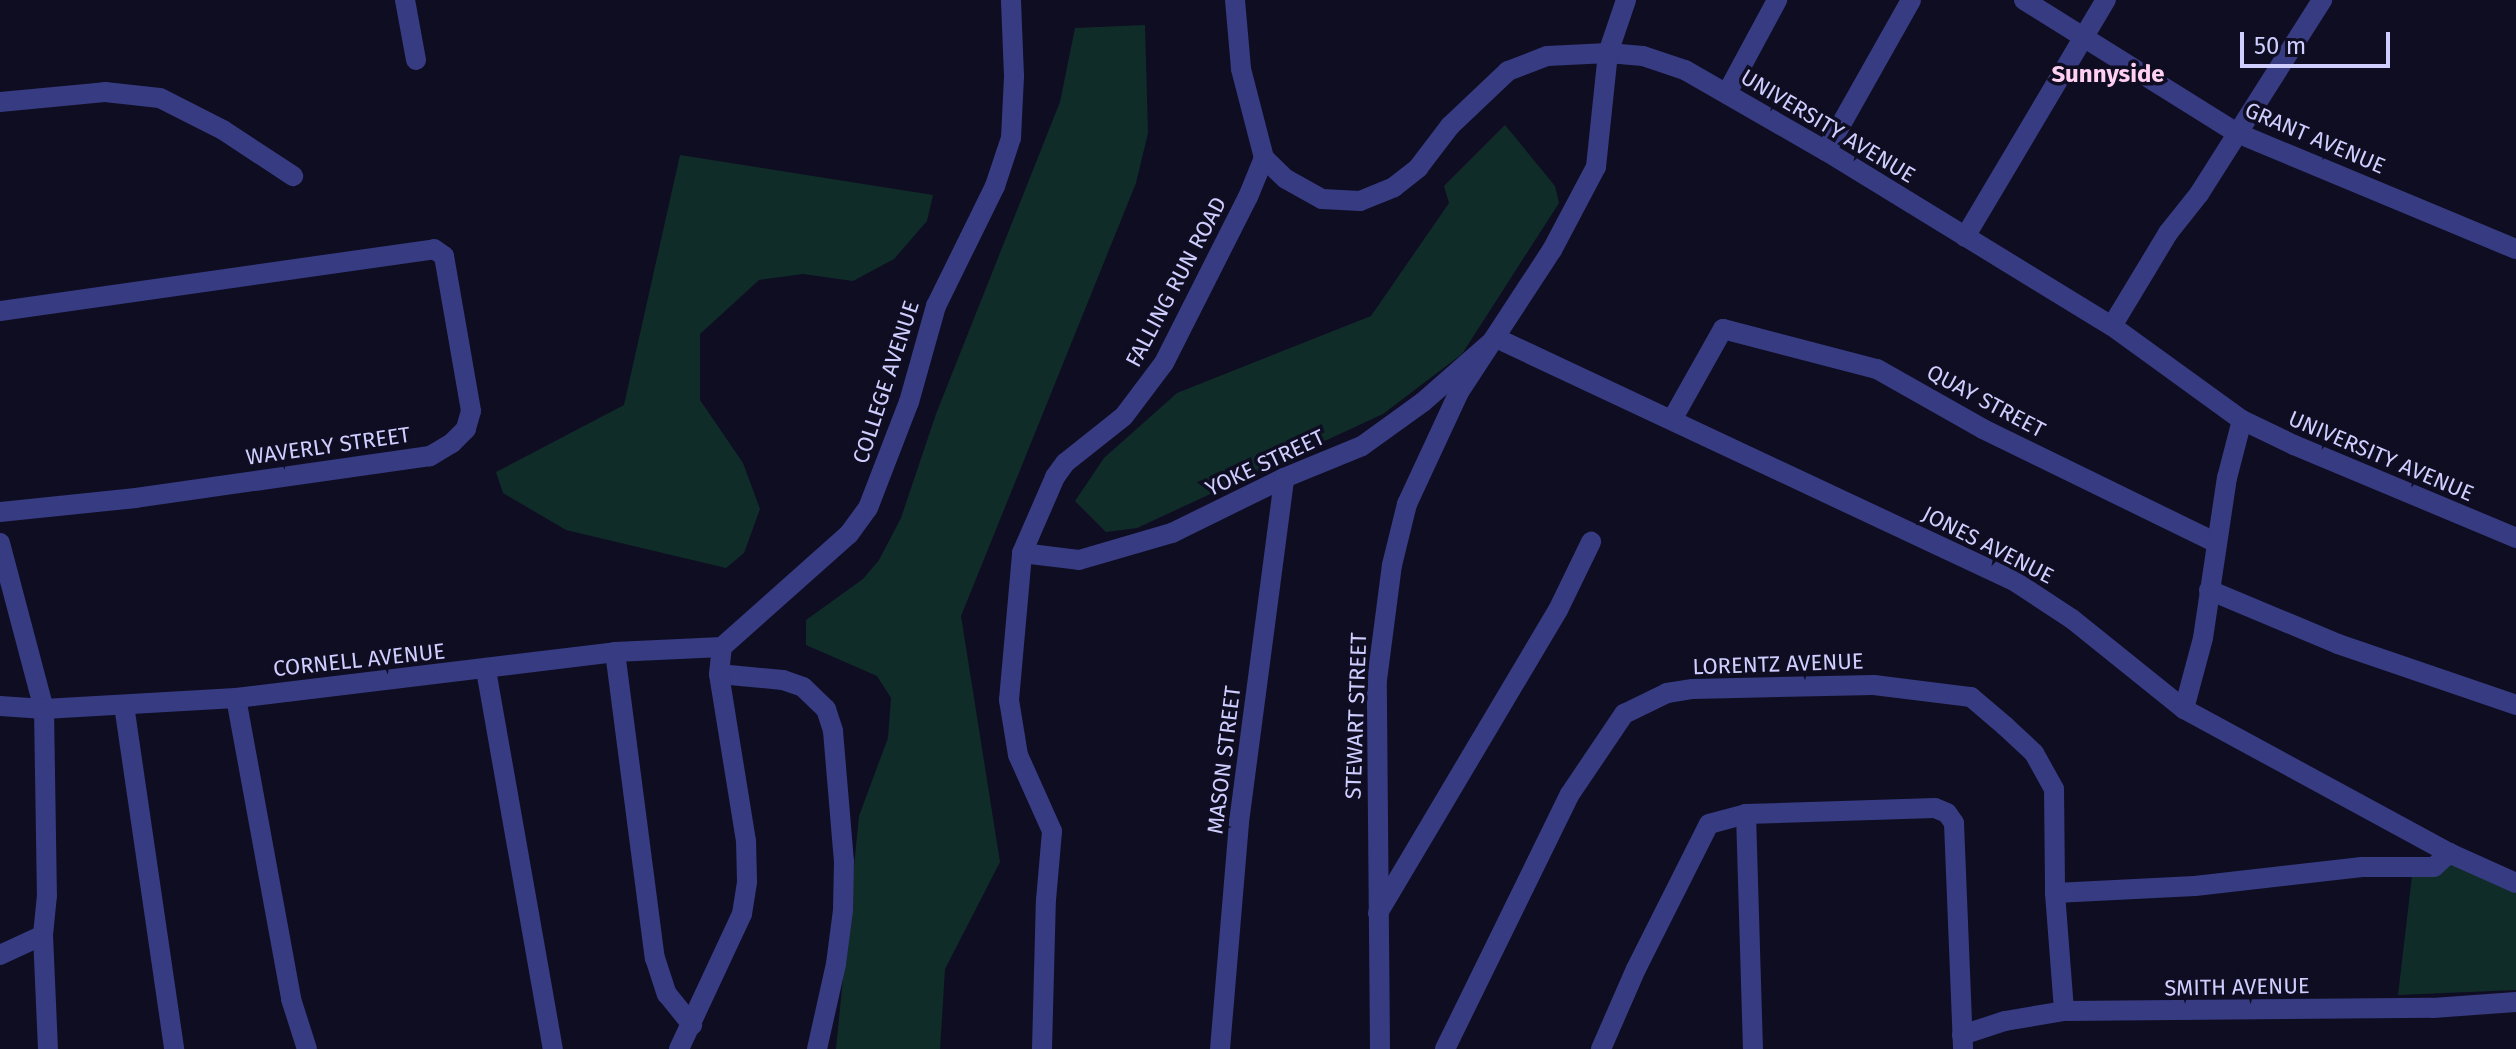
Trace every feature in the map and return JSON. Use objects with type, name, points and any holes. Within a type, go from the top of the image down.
[{"type":"street","points":[[405,0],[416,60]]},
{"type":"street","name":"COLLEGE AVENUE","points":[[722,647],[849,534],[868,508],[909,402],[936,306],[995,186],[1011,138],[1014,76],[1011,0]]},
{"type":"street","points":[[1235,0],[1241,69],[1264,158]]},
{"type":"street","name":"STEWART STREET","points":[[1380,1049],[1376,915],[1377,680],[1392,565],[1407,504],[1459,392],[1576,208],[1596,167],[1608,53],[1626,0]]},
{"type":"street","points":[[1727,93],[1777,0]]},
{"type":"street","points":[[1826,151],[1911,0]]},
{"type":"street","name":"GRANT AVENUE","points":[[2024,0],[2237,133],[2516,249]]},
{"type":"street","points":[[1965,237],[2106,0]]},
{"type":"street","points":[[2112,326],[2168,233],[2199,194],[2322,0]]},
{"type":"street","name":"UNIVERSITY AVENUE","points":[[1264,158],[1286,179],[1322,199],[1360,201],[1394,187],[1418,168],[1450,126],[1508,71],[1547,56],[1608,53],[1643,56],[1685,70],[1826,151],[2112,326],[2242,420],[2516,538]]},
{"type":"street","points":[[0,102],[105,92],[160,98],[223,130],[293,176]]},
{"type":"street","name":"FALLING RUN ROAD","points":[[1042,1049],[1046,900],[1052,831],[1018,755],[1009,700],[1022,553],[1055,477],[1065,463],[1124,416],[1164,363],[1248,197],[1264,158]]},
{"type":"street","name":"WAVERLY STREET","points":[[0,311],[434,249],[444,256],[471,411],[466,429],[452,443],[430,456],[136,498],[0,512]]},
{"type":"street","name":"QUAY STREET","points":[[1673,418],[1723,329],[1877,369],[1983,429],[2217,543]]},
{"type":"street","name":"JONES AVENUE","points":[[1496,338],[1673,418],[2014,581],[2072,619],[2184,709],[2449,853],[2516,883]]},
{"type":"street","name":"YOKE STREET","points":[[1022,553],[1079,560],[1172,533],[1284,478],[1362,446],[1423,402],[1496,338]]},
{"type":"street","points":[[2184,709],[2203,638],[2217,543],[2242,420]]},
{"type":"street","name":"MASON STREET","points":[[1220,1049],[1239,822],[1284,478]]},
{"type":"street","points":[[1376,915],[1558,610],[1591,542]]},
{"type":"street","points":[[0,543],[44,709],[47,895],[43,935],[48,1049]]},
{"type":"street","points":[[2209,590],[2338,644],[2516,705]]},
{"type":"street","points":[[679,1049],[742,914],[747,881],[746,841],[719,674],[722,647]]},
{"type":"street","name":"CORNELL AVENUE","points":[[0,706],[44,709],[236,698],[615,652],[722,647]]},
{"type":"street","points":[[615,652],[655,958],[667,994],[692,1025]]},
{"type":"street","points":[[486,670],[553,1049]]},
{"type":"street","points":[[719,674],[783,680],[803,687],[826,709],[833,731],[844,861],[843,910],[836,964],[817,1049]]},
{"type":"street","name":"LORENTZ AVENUE","points":[[1445,1049],[1570,794],[1624,714],[1667,693],[1874,685],[1971,697],[2034,753],[2054,789],[2055,893],[2064,1011]]},
{"type":"street","points":[[236,698],[291,999],[307,1049]]},
{"type":"street","points":[[124,705],[174,1049]]},
{"type":"street","points":[[1601,1049],[1697,842],[1709,824],[1746,814],[1935,808],[1947,813],[1954,823],[1962,1042]]},
{"type":"street","points":[[1746,814],[1753,1049]]},
{"type":"street","points":[[2055,893],[2195,886],[2362,867],[2434,867],[2449,853]]},
{"type":"street","points":[[0,955],[43,935]]},
{"type":"street","name":"SMITH AVENUE","points":[[1962,1042],[2005,1021],[2064,1011],[2354,1009],[2516,1002]]},
{"type":"green space","points":[[1145,25],[1148,133],[1136,183],[961,616],[1000,862],[945,969],[940,1049],[836,1049],[859,816],[888,738],[891,698],[877,676],[806,645],[806,620],[863,579],[879,560],[901,518],[936,414],[1060,102],[1075,28]]},
{"type":"green space","points":[[1505,125],[1555,186],[1559,203],[1462,354],[1383,414],[1137,528],[1106,532],[1075,501],[1104,458],[1177,393],[1371,316],[1449,203],[1444,186]]},
{"type":"green space","points":[[680,155],[933,195],[927,221],[894,259],[853,281],[803,274],[759,280],[700,334],[700,400],[743,463],[760,509],[744,553],[726,568],[566,530],[503,493],[496,472],[624,405]]},
{"type":"green space","points":[[2450,862],[2516,891],[2516,990],[2398,995],[2412,876]]},
{"type":"district","name":"Sunnyside","points":[[2108,75]]}]
